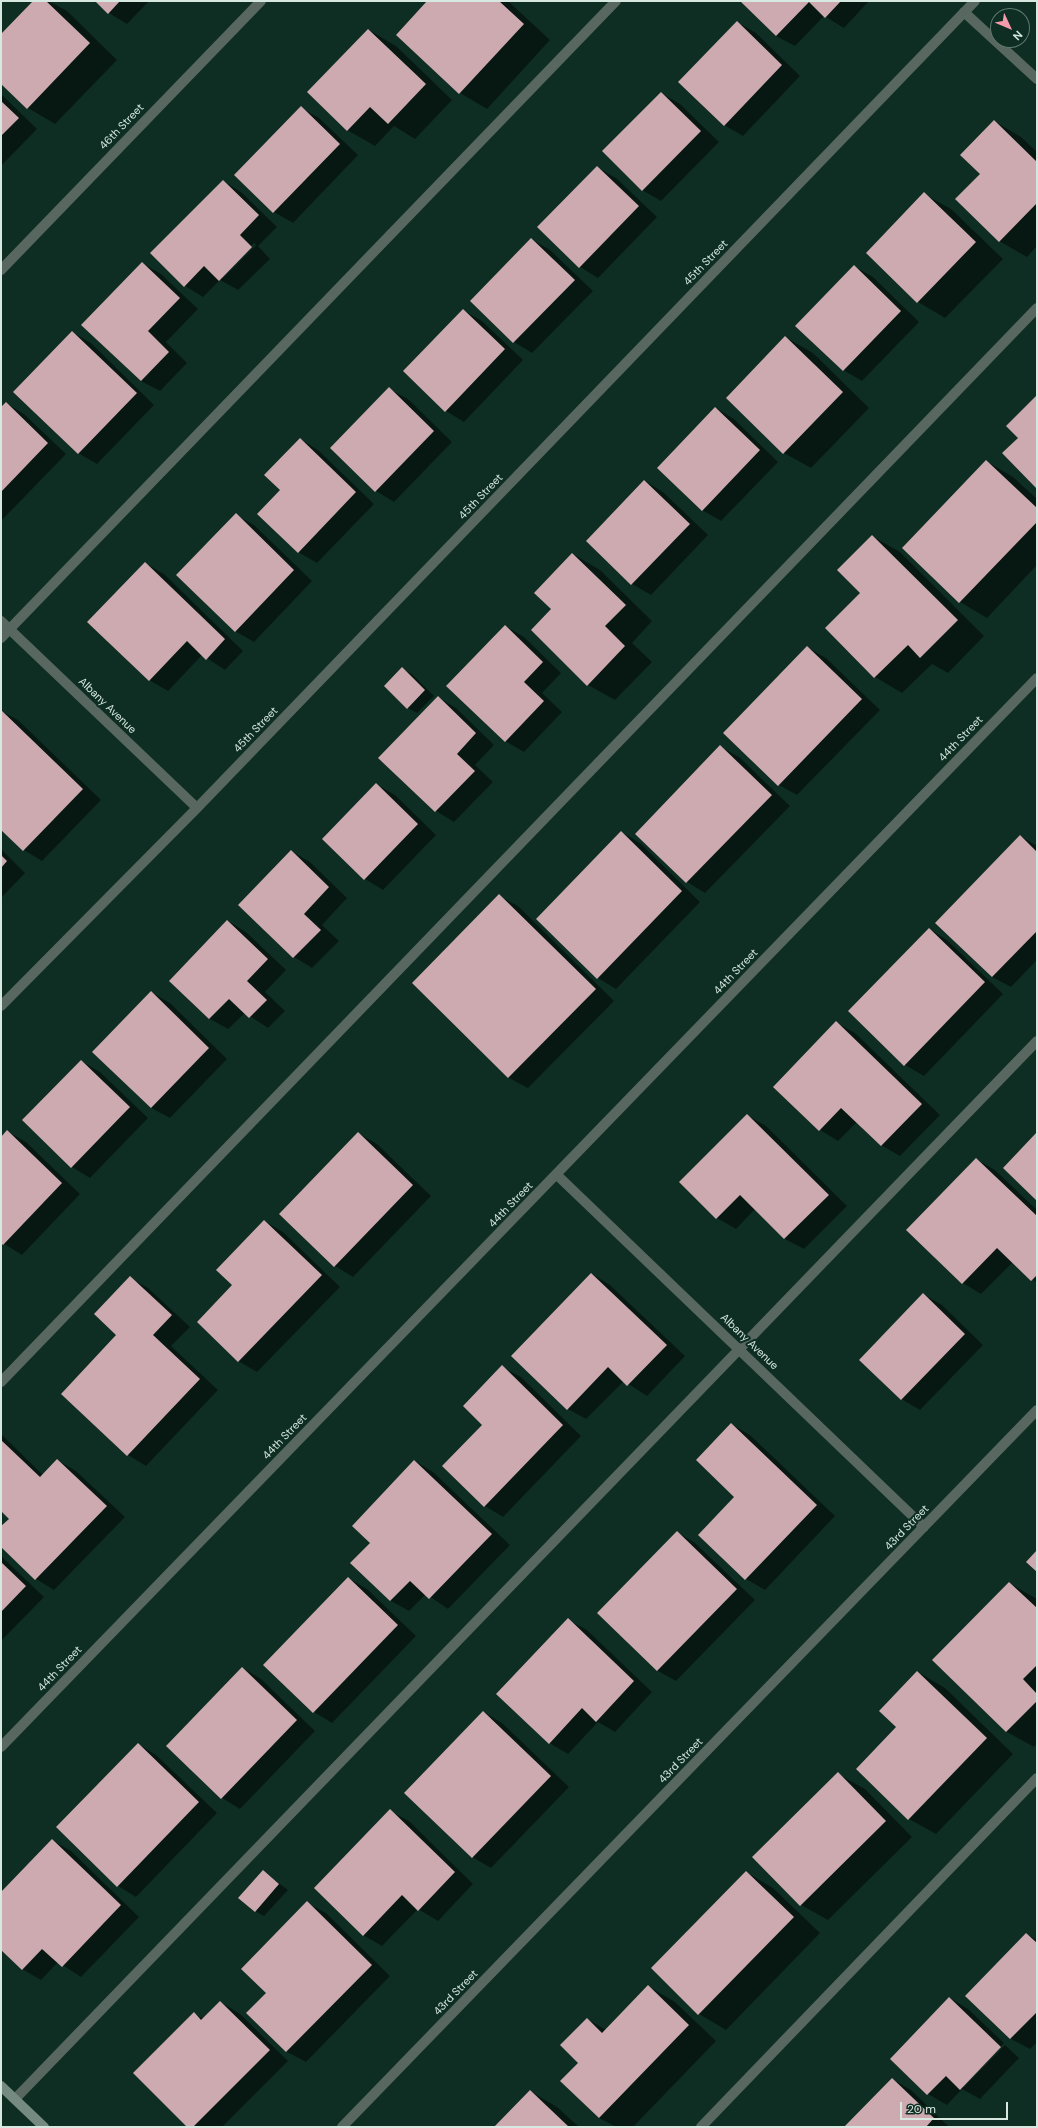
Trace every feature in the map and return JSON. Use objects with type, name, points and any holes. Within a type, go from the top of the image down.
[{"type":"main road","points":[[1,2086],[44,2127]]},
{"type":"street","name":"46th Street","points":[[1,270],[261,1]]},
{"type":"street","points":[[1,638],[616,1]]},
{"type":"street","name":"45th Street","points":[[1,1006],[197,808],[975,1]]},
{"type":"street","points":[[964,12],[1037,79]]},
{"type":"street","points":[[1,1382],[1037,308]]},
{"type":"street","name":"Albany Avenue","points":[[1,621],[197,808]]},
{"type":"street","name":"44th Street","points":[[1,1747],[1037,678]]},
{"type":"street","points":[[15,2099],[1037,1041]]},
{"type":"street","name":"Albany Avenue","points":[[557,1175],[924,1527]]},
{"type":"street","name":"43rd Street","points":[[342,2127],[1037,1410]]},
{"type":"street","points":[[701,2127],[1037,1778]]},
{"type":"building","points":[[33,1],[46,1],[90,43],[27,109],[1,84],[1,34]]},
{"type":"building","points":[[95,1],[120,1],[108,14]]},
{"type":"building","points":[[427,1],[499,1],[524,24],[459,94],[396,35]]},
{"type":"building","points":[[740,1],[841,1],[825,18],[809,2],[776,36]]},
{"type":"building","points":[[737,21],[782,65],[724,126],[678,82]]},
{"type":"building","points":[[368,29],[426,84],[388,124],[370,107],[347,131],[307,92]]},
{"type":"building","points":[[661,92],[701,131],[642,191],[602,151]]},
{"type":"building","points":[[1,101],[19,118],[1,136]]},
{"type":"building","points":[[301,106],[340,144],[273,213],[234,175]]},
{"type":"building","points":[[994,120],[1037,162],[1037,203],[999,242],[955,199],[980,174],[960,155]]},
{"type":"building","points":[[597,166],[639,206],[579,268],[537,227]]},
{"type":"building","points":[[223,180],[259,215],[240,235],[252,247],[219,281],[204,266],[184,287],[150,253]]},
{"type":"building","points":[[924,192],[976,242],[917,303],[866,253]]},
{"type":"building","points":[[531,238],[575,280],[513,343],[470,301]]},
{"type":"building","points":[[142,262],[180,298],[148,331],[169,352],[141,381],[81,325]]},
{"type":"building","points":[[854,265],[901,311],[843,371],[795,326]]},
{"type":"building","points":[[463,309],[505,349],[445,412],[403,371]]},
{"type":"building","points":[[72,331],[137,393],[78,454],[13,392]]},
{"type":"building","points":[[785,336],[843,392],[783,454],[726,398]]},
{"type":"building","points":[[389,387],[434,431],[375,492],[330,448]]},
{"type":"building","points":[[1037,395],[1037,489],[1002,453],[1018,438],[1006,426]]},
{"type":"building","points":[[6,402],[48,443],[1,492],[1,407]]},
{"type":"building","points":[[715,407],[760,450],[702,511],[657,468]]},
{"type":"building","points":[[300,438],[356,492],[298,553],[257,514],[280,490],[264,475]]},
{"type":"building","points":[[986,460],[1037,508],[1037,522],[959,603],[902,548]]},
{"type":"building","points":[[644,480],[690,524],[631,585],[586,541]]},
{"type":"building","points":[[236,513],[294,570],[235,632],[176,575]]},
{"type":"building","points":[[872,535],[958,620],[920,658],[908,645],[874,678],[825,628],[860,593],[837,570]]},
{"type":"building","points":[[572,553],[626,605],[605,626],[625,646],[587,686],[531,630],[551,609],[534,593]]},
{"type":"building","points":[[145,562],[225,639],[206,660],[187,641],[149,681],[87,622]]},
{"type":"building","points":[[505,625],[543,662],[524,682],[544,701],[505,742],[446,686]]},
{"type":"building","points":[[807,646],[862,699],[778,786],[723,733]]},
{"type":"building","points":[[402,667],[425,690],[407,709],[384,686]]},
{"type":"building","points":[[438,696],[476,733],[457,754],[475,771],[435,812],[378,758]]},
{"type":"building","points":[[1,710],[83,789],[23,851],[1,830]]},
{"type":"building","points":[[720,745],[772,795],[686,883],[635,834]]},
{"type":"building","points":[[376,783],[418,824],[364,880],[322,839]]},
{"type":"building","points":[[621,831],[682,891],[597,979],[536,919]]},
{"type":"building","points":[[1020,835],[1037,852],[1037,931],[992,977],[935,923]]},
{"type":"building","points":[[291,850],[329,887],[304,914],[321,930],[293,958],[238,905]]},
{"type":"building","points":[[1,855],[7,861],[1,868]]},
{"type":"building","points":[[499,894],[596,989],[508,1078],[412,983]]},
{"type":"building","points":[[227,920],[268,959],[247,981],[267,1000],[249,1018],[229,999],[209,1019],[169,981]]},
{"type":"building","points":[[929,928],[985,982],[904,1066],[848,1011]]},
{"type":"building","points":[[151,991],[209,1048],[151,1108],[92,1052]]},
{"type":"building","points":[[836,1021],[922,1104],[881,1146],[841,1108],[819,1131],[773,1087]]},
{"type":"building","points":[[81,1060],[130,1107],[71,1168],[22,1120]]},
{"type":"building","points":[[747,1114],[829,1195],[784,1239],[740,1195],[716,1219],[679,1182]]},
{"type":"building","points":[[7,1130],[62,1183],[3,1245],[1,1243],[1,1137]]},
{"type":"building","points":[[358,1132],[413,1185],[334,1267],[279,1214]]},
{"type":"building","points":[[1037,1132],[1037,1201],[1003,1168]]},
{"type":"building","points":[[976,1158],[1037,1216],[1037,1275],[1031,1281],[997,1248],[962,1284],[906,1230]]},
{"type":"building","points":[[264,1220],[322,1275],[238,1362],[197,1322],[232,1285],[216,1270]]},
{"type":"building","points":[[591,1273],[667,1345],[627,1386],[608,1367],[567,1410],[511,1356]]},
{"type":"building","points":[[130,1276],[172,1315],[153,1335],[200,1379],[127,1456],[61,1394],[116,1335],[94,1314]]},
{"type":"building","points":[[923,1293],[965,1334],[901,1400],[859,1360]]},
{"type":"building","points":[[502,1365],[563,1425],[484,1507],[442,1466],[482,1425],[463,1406]]},
{"type":"building","points":[[731,1423],[817,1505],[745,1580],[698,1535],[734,1497],[696,1460]]},
{"type":"building","points":[[1,1440],[40,1477],[57,1459],[107,1506],[35,1580],[1,1547],[1,1526],[9,1519],[1,1511]]},
{"type":"building","points":[[414,1460],[492,1534],[429,1599],[410,1581],[390,1601],[350,1563],[370,1543],[352,1526]]},
{"type":"building","points":[[677,1531],[737,1589],[657,1671],[597,1613]]},
{"type":"building","points":[[1037,1550],[1037,1572],[1026,1562]]},
{"type":"building","points":[[1,1562],[26,1586],[1,1612]]},
{"type":"building","points":[[348,1577],[398,1625],[313,1713],[263,1665]]},
{"type":"building","points":[[1009,1582],[1037,1608],[1037,1665],[1023,1679],[1037,1694],[1037,1701],[1006,1732],[932,1660]]},
{"type":"building","points":[[568,1618],[634,1681],[596,1722],[582,1708],[549,1744],[496,1694]]},
{"type":"building","points":[[242,1667],[297,1720],[221,1799],[166,1746]]},
{"type":"building","points":[[917,1671],[987,1738],[908,1820],[856,1769],[896,1727],[879,1711]]},
{"type":"building","points":[[483,1711],[551,1776],[472,1858],[404,1793]]},
{"type":"building","points":[[138,1743],[199,1802],[117,1887],[56,1827]]},
{"type":"building","points":[[838,1772],[886,1821],[800,1906],[752,1857]]},
{"type":"building","points":[[390,1809],[455,1872],[418,1911],[402,1895],[363,1936],[314,1888]]},
{"type":"building","points":[[52,1839],[121,1905],[62,1967],[42,1949],[22,1970],[1,1950],[1,1892]]},
{"type":"building","points":[[263,1870],[279,1884],[255,1912],[238,1898]]},
{"type":"building","points":[[746,1871],[794,1917],[698,2015],[651,1968]]},
{"type":"building","points":[[307,1901],[372,1965],[286,2052],[246,2013],[266,1993],[241,1969]]},
{"type":"building","points":[[1026,1933],[1037,1943],[1037,2012],[1010,2039],[965,1996]]},
{"type":"building","points":[[648,1985],[689,2025],[599,2118],[560,2081],[578,2063],[560,2045],[587,2018],[602,2033]]},
{"type":"building","points":[[949,1997],[1001,2047],[960,2090],[946,2076],[927,2095],[890,2059]]},
{"type":"building","points":[[220,2001],[270,2050],[193,2127],[187,2127],[133,2073],[194,2012],[201,2020]]},
{"type":"building","points":[[892,2078],[934,2118],[926,2127],[844,2127]]},
{"type":"building","points":[[530,2090],[569,2127],[494,2127]]}]
